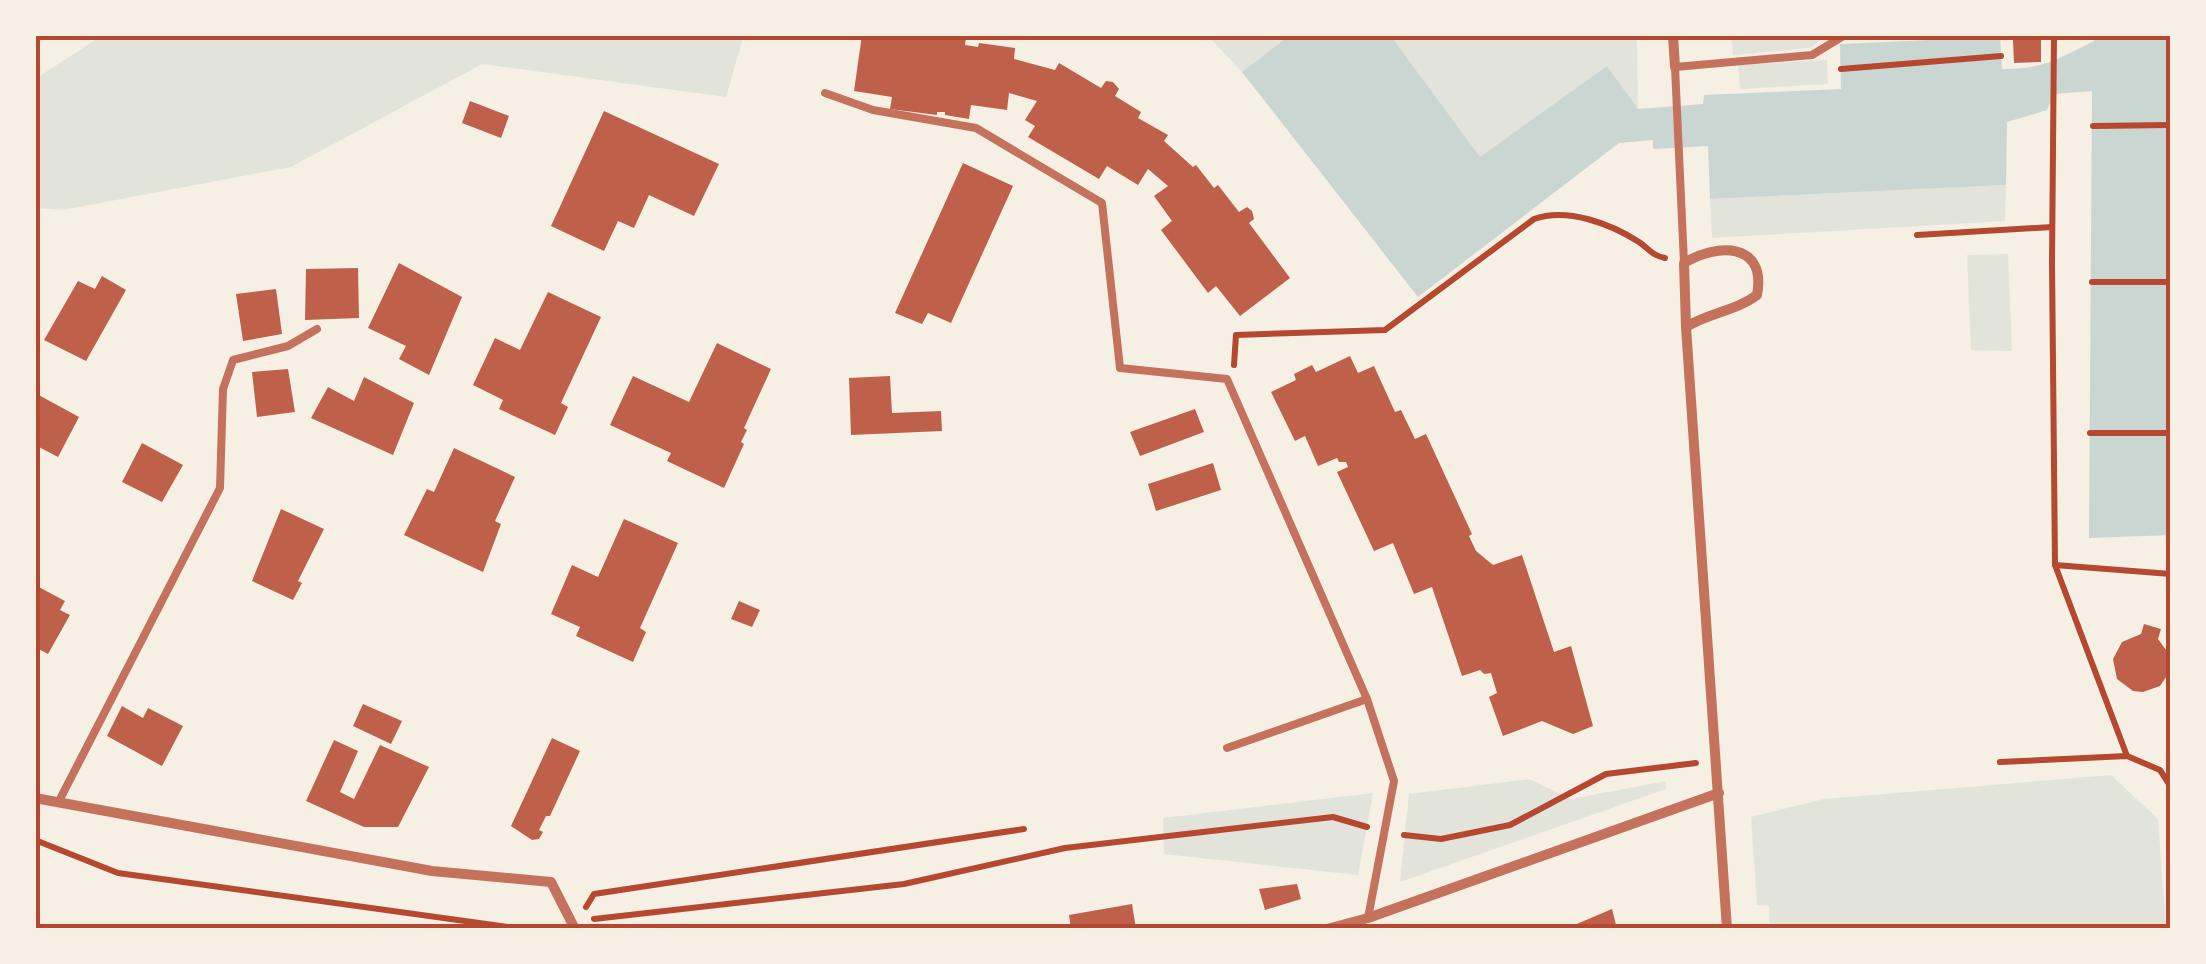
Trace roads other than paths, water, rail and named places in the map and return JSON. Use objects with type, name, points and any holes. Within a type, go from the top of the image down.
[{"type":"street","points":[[1672,35],[1675,67]]},
{"type":"street","points":[[1686,327],[1757,295],[1760,280],[1751,261],[1741,253],[1724,249],[1704,251],[1684,262],[1686,327],[1727,929]]},
{"type":"street","points":[[1327,929],[1368,923],[1719,793]]},
{"type":"street","points":[[35,798],[432,871],[551,882],[574,927]]},
{"type":"lane","points":[[1684,262],[1675,67],[1812,55],[1845,35]]},
{"type":"lane","points":[[826,94],[873,110],[976,128],[1102,203],[1120,368],[1226,379],[1368,699],[1394,782],[1368,923]]},
{"type":"lane","points":[[58,803],[220,488],[223,390],[233,360],[288,346],[317,329]]},
{"type":"lane","points":[[1227,748],[1368,699]]}]
